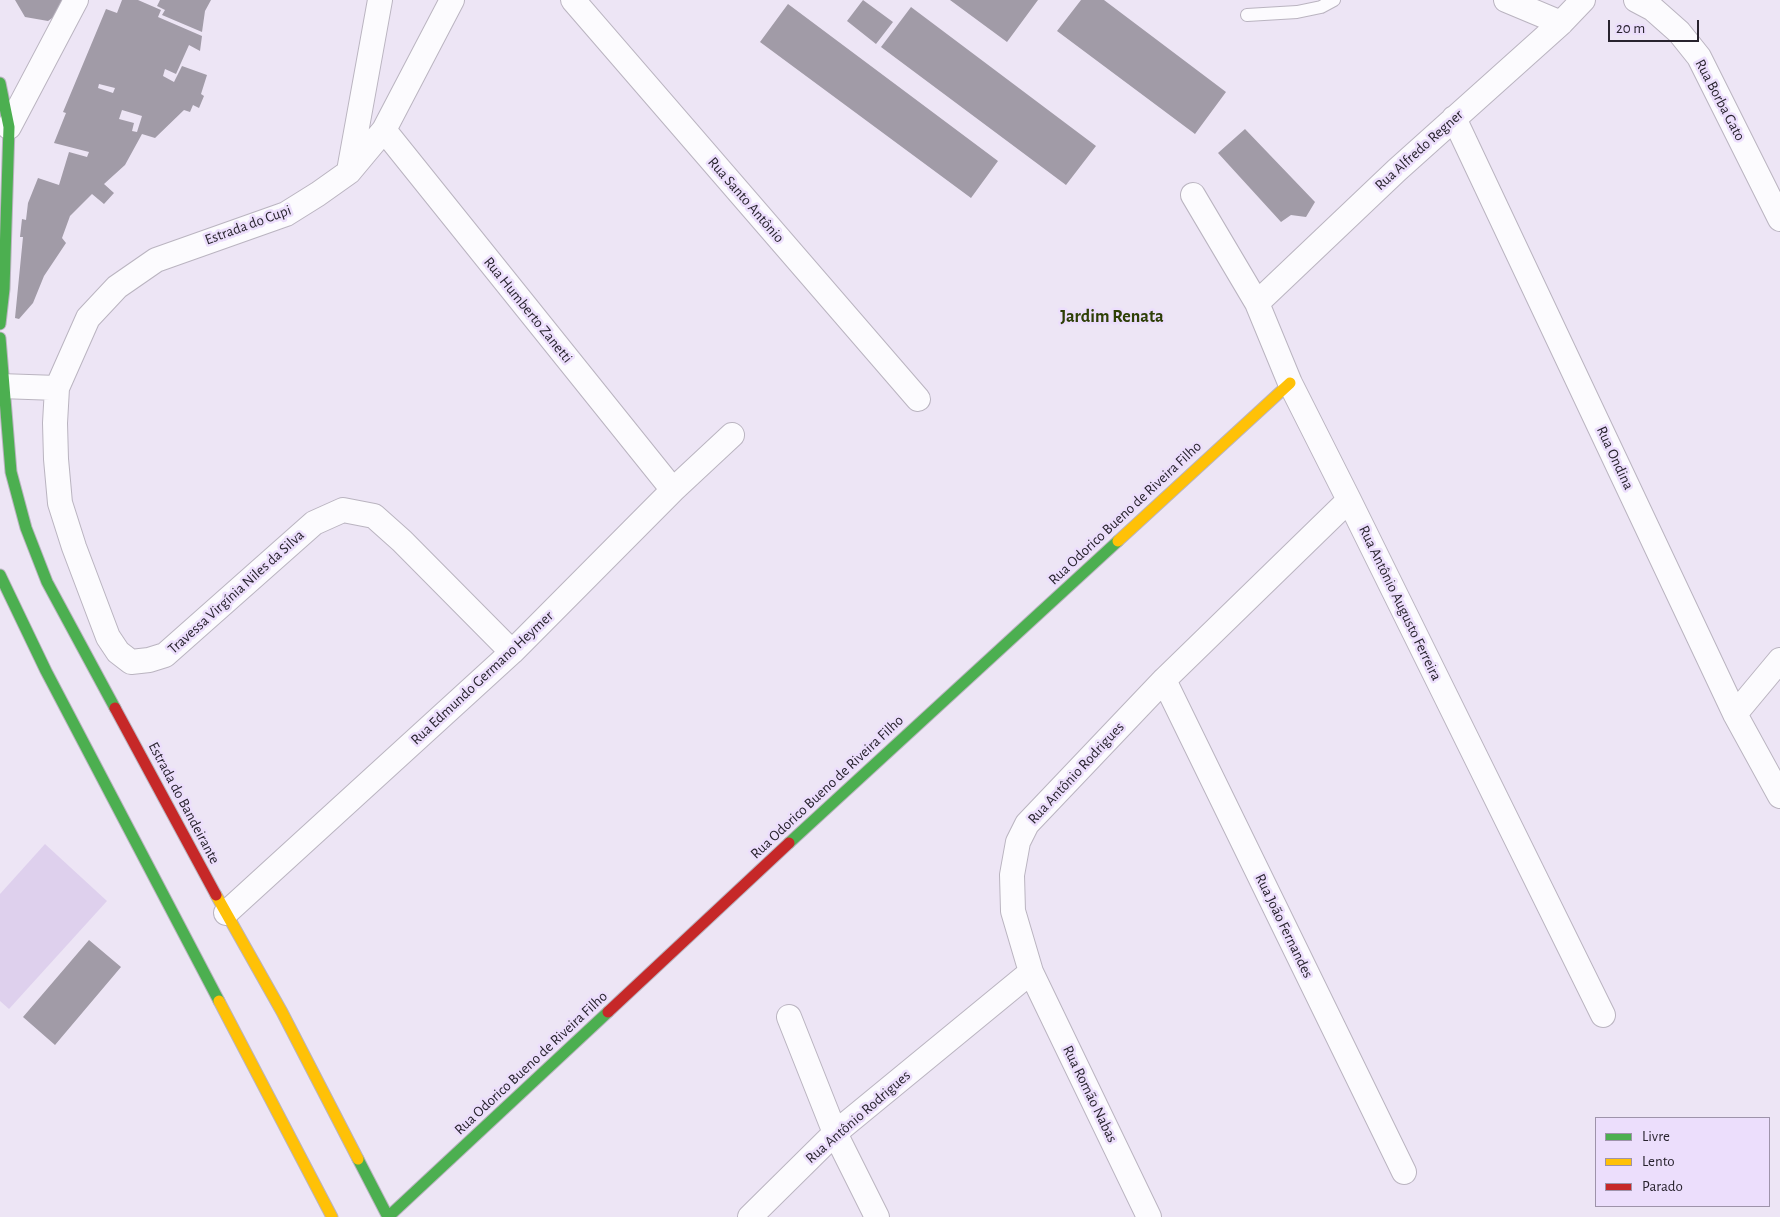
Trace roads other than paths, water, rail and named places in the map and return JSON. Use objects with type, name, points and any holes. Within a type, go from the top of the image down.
[{"type":"main road","points":[[0,83],[10,126],[4,289],[0,324]]},
{"type":"main road","name":"Estrada do Bandeirante","points":[[0,338],[2,386],[11,472],[26,528],[47,582],[226,913],[282,1012],[388,1217]]},
{"type":"main road","name":"Rua Odorico Bueno de Riveira Filho","points":[[388,1217],[791,841],[1290,383]]},
{"type":"main road","points":[[0,575],[46,671],[332,1217]]},
{"type":"street","points":[[10,126],[76,0]]},
{"type":"street","points":[[349,172],[380,0]]},
{"type":"street","name":"Estrada do Cupi","points":[[57,388],[88,318],[117,286],[156,260],[286,214],[349,172],[384,130],[452,0]]},
{"type":"street","name":"Rua Santo Antônio","points":[[573,0],[918,399]]},
{"type":"street","points":[[1506,0],[1561,23]]},
{"type":"street","name":"Rua Alfredo Regner","points":[[1257,303],[1396,170],[1561,23],[1583,0]]},
{"type":"street","name":"Rua Borba Gato","points":[[1636,0],[1653,9],[1679,32],[1698,57],[1780,219]]},
{"type":"street","name":"Rua Ondina","points":[[1454,118],[1734,714],[1780,796]]},
{"type":"street","name":"Rua Humberto Zanetti","points":[[384,130],[673,490]]},
{"type":"street","name":"Rua Antônio Augusto Ferreira","points":[[1193,195],[1257,303],[1290,383],[1603,1015]]},
{"type":"street","points":[[2,386],[57,388]]},
{"type":"street","name":"Travessa Virgínia Niles da Silva","points":[[57,388],[55,423],[60,502],[74,547],[108,637],[118,652],[132,662],[165,656],[314,523],[342,510],[374,516],[402,540],[512,652]]},
{"type":"street","name":"Rua Edmundo Germano Heymer","points":[[226,913],[512,652],[673,490],[732,435]]},
{"type":"street","name":"Rua Antônio Rodrigues","points":[[750,1217],[835,1134],[1031,972],[1013,911],[1012,875],[1018,842],[1028,824],[1164,680],[1349,500]]},
{"type":"street","points":[[1734,714],[1780,660]]},
{"type":"street","name":"Rua João Fernandes","points":[[1164,680],[1404,1172]]},
{"type":"street","name":"Rua Romão Nabas","points":[[1031,972],[1149,1217]]},
{"type":"street","points":[[789,1017],[835,1134],[877,1217]]},
{"type":"lane","points":[[1247,16],[1297,12],[1321,7],[1334,0]]},
{"type":"district","name":"Jardim Renata","points":[[1112,317]]}]
